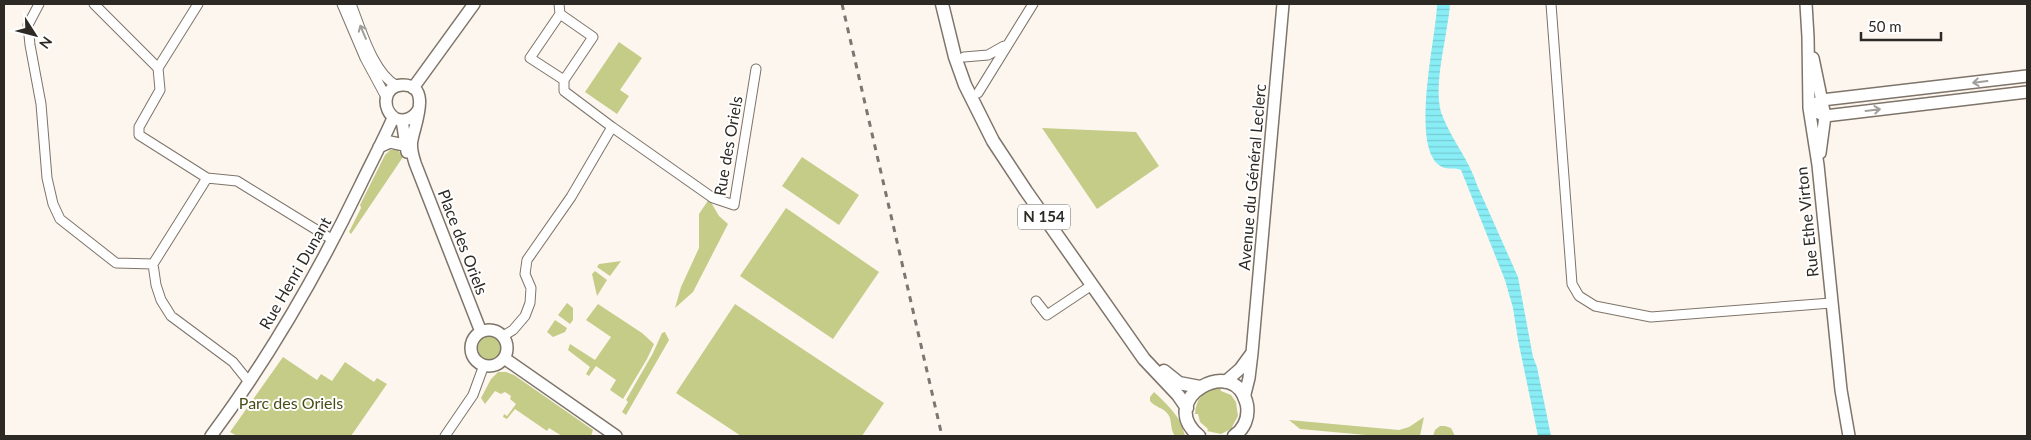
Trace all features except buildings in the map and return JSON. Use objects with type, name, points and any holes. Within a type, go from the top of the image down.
[{"type":"main road","points":[[413,88],[474,4]]},
{"type":"main road","name":"N 154","points":[[942,4],[955,57],[965,85],[986,129],[1011,170],[1144,359],[1178,395],[1187,408]]},
{"type":"main road","name":"N 154","points":[[950,4],[964,57],[978,93],[990,120],[1013,160],[1162,369],[1175,381],[1200,387]]},
{"type":"main road","name":"Avenue du Général Leclerc","points":[[1244,398],[1252,353],[1283,4]]},
{"type":"main road","name":"Rue Ethe Virton","points":[[1806,4],[1809,108],[1818,165],[1841,390],[1849,436]]},
{"type":"main road","points":[[1808,37],[1825,116],[1818,165]]},
{"type":"main road","points":[[1809,108],[1822,100],[2027,76]]},
{"type":"main road","points":[[405,85],[413,88],[420,98],[418,123],[412,143],[415,163],[404,145],[398,119],[386,109],[386,97],[397,86],[405,85]]},
{"type":"main road","points":[[1809,108],[1825,116],[2027,92]]},
{"type":"main road","points":[[398,119],[412,117],[419,109]]},
{"type":"main road","name":"Rue Henri Dunant","points":[[213,436],[293,311],[332,240],[379,147],[398,119]]},
{"type":"main road","points":[[379,147],[390,142],[404,145]]},
{"type":"main road","name":"Place des Oriels","points":[[415,163],[481,332]]},
{"type":"main road","points":[[493,330],[503,336],[507,349],[504,358],[495,365],[484,365],[474,358],[472,352],[473,341],[481,332],[493,330]]},
{"type":"main road","points":[[1225,382],[1240,369],[1252,353]]},
{"type":"main road","points":[[504,358],[602,432],[616,436]]},
{"type":"main road","points":[[1198,436],[1190,425],[1187,408],[1191,396],[1200,387],[1212,382],[1225,382],[1236,388],[1244,398],[1247,407],[1247,417],[1243,427],[1235,436]]},
{"type":"street","points":[[39,4],[28,25],[41,104],[47,178],[53,204],[60,219],[116,263],[153,264]]},
{"type":"street","points":[[94,4],[158,68]]},
{"type":"street","points":[[198,4],[158,68],[160,90],[139,127],[139,135],[207,178],[237,181],[332,240]]},
{"type":"street","points":[[342,4],[365,58],[386,97]]},
{"type":"street","points":[[351,4],[379,68],[397,86]]},
{"type":"street","points":[[559,4],[560,14],[530,58],[564,80],[593,37],[560,14]]},
{"type":"street","points":[[978,93],[1034,4]]},
{"type":"street","points":[[1551,4],[1572,284],[1579,296],[1595,306],[1651,317],[1832,303]]},
{"type":"street","points":[[964,57],[988,55],[1002,48],[1010,41]]},
{"type":"street","name":"Rue des Oriels","points":[[564,80],[564,91],[612,127],[713,198],[734,205],[756,69]]},
{"type":"street","points":[[503,336],[513,330],[525,316],[530,303],[531,288],[525,274],[527,260],[571,196],[612,127]]},
{"type":"street","points":[[207,178],[153,264],[156,285],[161,300],[171,316],[233,362],[249,382]]},
{"type":"street","points":[[1036,301],[1048,315],[1092,285]]},
{"type":"street","points":[[446,436],[473,395],[484,365]]},
{"type":"green space","points":[[619,42],[642,58],[620,90],[629,96],[617,114],[585,92]]},
{"type":"green space","points":[[1042,128],[1136,132],[1159,166],[1097,209]]},
{"type":"green space","points":[[390,150],[398,150],[403,157],[351,234],[349,232],[361,208],[360,205],[385,155]]},
{"type":"green space","points":[[802,157],[859,195],[839,225],[782,186]]},
{"type":"green space","points":[[709,199],[719,216],[728,224],[693,292],[675,308],[681,287],[699,248],[699,214]]},
{"type":"green space","points":[[786,208],[879,272],[833,339],[740,276]]},
{"type":"green space","points":[[621,261],[610,276],[597,267],[599,264]]},
{"type":"green space","points":[[595,271],[607,280],[597,296],[592,274]]},
{"type":"green space","points":[[567,303],[573,308],[573,320],[570,324],[558,315]]},
{"type":"green space","points":[[598,304],[642,333],[654,344],[623,399],[610,390],[616,380],[596,366],[589,376],[586,374],[590,367],[568,350],[570,344],[595,360],[611,337],[586,320]]},
{"type":"green space","points":[[735,304],[884,403],[862,436],[741,436],[676,393]]},
{"type":"green space","points":[[555,320],[567,328],[565,332],[553,337],[547,332]]},
{"type":"green space","points":[[665,332],[669,340],[626,415],[622,412],[628,402],[626,400],[653,353],[662,333]]},
{"type":"green space","points":[[490,336],[499,339],[502,348],[499,357],[490,360],[481,357],[478,348],[481,339]]},
{"type":"green space","name":"Parc des Oriels","points":[[283,357],[317,380],[321,374],[332,381],[345,362],[374,382],[377,378],[387,384],[351,436],[237,436],[230,432]]},
{"type":"green space","points":[[498,372],[514,375],[593,430],[591,436],[562,436],[549,428],[547,431],[515,409],[507,419],[503,417],[504,414],[507,416],[516,404],[510,399],[511,396],[505,392],[501,394],[495,391],[485,404],[481,398],[491,379]]},
{"type":"green space","points":[[1220,388],[1221,391],[1231,395],[1236,402],[1238,416],[1233,428],[1221,434],[1207,431],[1208,429],[1200,422],[1198,414],[1195,414],[1197,404],[1203,394]]},
{"type":"green space","points":[[1154,392],[1169,406],[1177,417],[1185,436],[1175,436],[1169,415],[1150,401],[1150,397]]},
{"type":"green space","points":[[1424,417],[1420,436],[1377,436],[1300,429],[1289,420],[1399,430],[1409,427]]},
{"type":"green space","points":[[1440,426],[1451,428],[1455,436],[1433,436],[1435,430]]},
{"type":"water","points":[[1437,4],[1450,4],[1440,73],[1439,101],[1441,112],[1449,131],[1474,175],[1518,277],[1533,357],[1537,367],[1551,436],[1538,436],[1513,308],[1505,280],[1461,170],[1442,167],[1432,157],[1427,139],[1425,116]]},
{"type":"railway","points":[[842,4],[942,436]]}]
